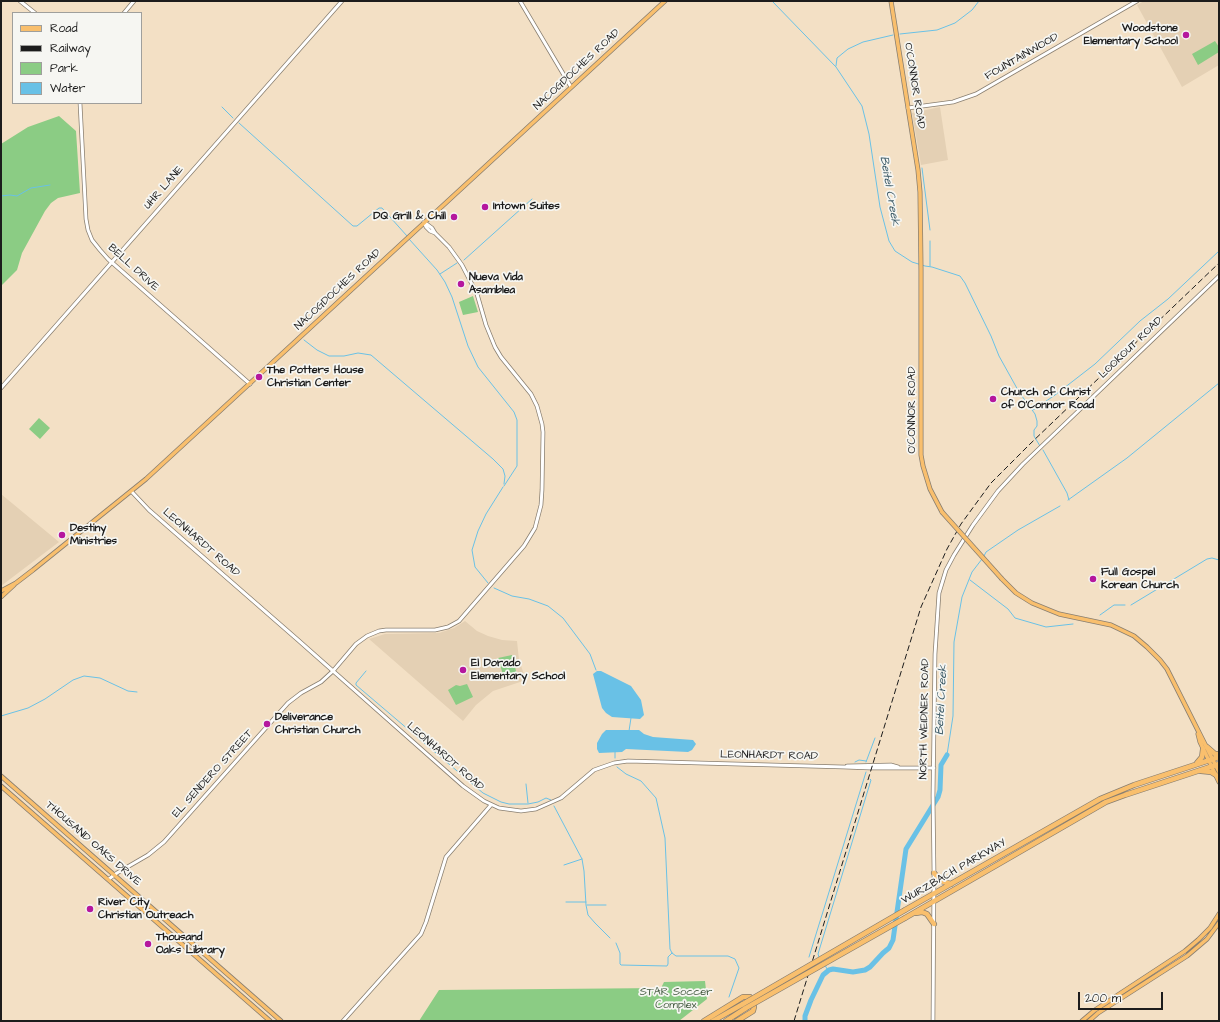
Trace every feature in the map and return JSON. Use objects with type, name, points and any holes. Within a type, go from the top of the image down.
[{"type":"highway","points":[[1196,764],[1202,757],[1205,748],[1219,756]]},
{"type":"highway","points":[[1211,760],[1219,756]]},
{"type":"highway","name":"WURZBACH PARKWAY","points":[[713,1021],[1100,799],[1134,785],[1211,760]]},
{"type":"highway","name":"WURZBACH PARKWAY","points":[[726,1021],[746,1008],[1106,802],[1215,765]]},
{"type":"highway","points":[[1197,771],[1217,774]]},
{"type":"highway","points":[[934,873],[941,880],[951,884]]},
{"type":"highway","points":[[914,913],[922,912],[927,914],[934,924]]},
{"type":"highway","points":[[704,1021],[743,997],[750,997],[753,1002],[753,1011],[737,1021]]},
{"type":"main road","name":"NACOGDOCHES ROAD","points":[[1,591],[16,583],[132,492],[665,1]]},
{"type":"main road","name":"O'CONNOR ROAD","points":[[891,1],[919,179],[921,248],[921,456],[930,489],[942,512],[1009,587],[1024,598],[1050,611],[1111,625],[1124,630],[1141,641],[1154,653],[1167,670],[1211,760],[1215,765],[1219,782]]},
{"type":"main road","name":"NACOGDOCHES ROAD","points":[[1,597],[16,583]]},
{"type":"main road","name":"THOUSAND OAKS DRIVE","points":[[1,776],[281,1021]]},
{"type":"main road","name":"THOUSAND OAKS DRIVE","points":[[1,786],[270,1021]]},
{"type":"main road","points":[[1082,1021],[1095,1010],[1185,951],[1210,928],[1219,914]]},
{"type":"main road","points":[[1089,1021],[1098,1013],[1187,956],[1207,939],[1219,923]]},
{"type":"street","points":[[20,1],[34,12]]},
{"type":"street","points":[[125,12],[134,1]]},
{"type":"street","name":"UHR LANE","points":[[1,388],[342,1]]},
{"type":"street","points":[[520,1],[572,87]]},
{"type":"street","name":"FOUNTAINWOOD","points":[[908,108],[953,102],[976,94],[1137,1]]},
{"type":"street","name":"BELL DRIVE","points":[[80,104],[87,224],[94,242],[112,262],[250,384]]},
{"type":"street","name":"EL SENDERO STREET","points":[[109,879],[114,874],[148,855],[164,842],[288,703],[301,693],[318,684],[334,670],[356,644],[373,633],[386,630],[435,630],[448,627],[460,620],[527,542],[535,528],[539,514],[542,490],[543,432],[537,406],[531,394],[501,357],[495,347],[490,337],[477,294],[466,271],[449,247],[435,233],[427,228],[424,222]]},
{"type":"street","name":"LOOKOUT ROAD","points":[[1038,450],[1219,276]]},
{"type":"street","name":"NORTH WEIDNER ROAD","points":[[933,1021],[933,796],[935,647],[941,585],[954,555],[988,503],[1023,464],[1038,450]]},
{"type":"street","name":"LEONHARDT ROAD","points":[[132,492],[156,516],[334,670],[468,790],[491,805],[514,811],[536,810],[561,798],[594,770],[608,764],[623,761],[870,768],[934,768]]},
{"type":"street","points":[[343,1021],[371,991],[423,930],[448,854],[491,805]]},
{"type":"shaded area","name":"Woodstone Elementary School","points":[[1144,1],[1219,1],[1219,65],[1182,87],[1137,5]]},
{"type":"shaded area","points":[[940,107],[948,160],[921,165],[912,113]]},
{"type":"shaded area","points":[[1,494],[59,542],[1,586]]},
{"type":"shaded area","name":"El Dorado Elementary School","points":[[465,621],[477,631],[488,636],[502,640],[517,641],[519,660],[526,680],[493,691],[476,705],[463,721],[369,639],[385,634],[439,633],[454,628]]},
{"type":"green space","points":[[1215,41],[1219,47],[1219,52],[1198,65],[1192,54]]},
{"type":"green space","points":[[59,116],[76,131],[80,193],[58,198],[51,203],[22,253],[17,270],[1,286],[1,144],[28,127]]},
{"type":"green space","points":[[473,296],[478,312],[463,315],[459,302]]},
{"type":"green space","points":[[39,418],[50,428],[40,439],[29,429]]},
{"type":"green space","points":[[512,655],[517,675],[504,678],[498,658]]},
{"type":"green space","points":[[467,684],[473,697],[456,705],[448,690],[456,685],[460,686]]},
{"type":"green space","name":"STAR Soccer Complex","points":[[705,981],[707,999],[679,1021],[419,1021],[439,990],[661,988],[664,982]]},
{"type":"water","points":[[597,671],[601,671],[631,686],[641,700],[644,715],[640,719],[612,717],[606,713],[602,708],[593,674]]},
{"type":"water","points":[[606,730],[639,730],[644,734],[653,737],[693,740],[696,744],[692,750],[688,752],[626,749],[622,752],[599,753],[597,743]]},
{"type":"waterway","name":"Beitel Creek","points":[[772,1],[836,67],[862,106],[869,134],[880,207],[889,241],[895,251],[912,262],[960,276],[965,283],[991,336],[999,356],[1019,392],[1035,414],[1037,426],[1034,430],[1034,436],[1040,446]]},
{"type":"waterway","points":[[900,34],[937,30],[955,23],[972,10],[979,1]]},
{"type":"waterway","points":[[836,66],[837,58],[848,49],[863,42],[893,35]]},
{"type":"waterway","points":[[222,107],[233,118]]},
{"type":"waterway","points":[[239,123],[353,226],[357,226],[379,208],[382,208],[407,236]]},
{"type":"waterway","points":[[922,168],[930,230]]},
{"type":"waterway","points":[[1,196],[17,196],[31,188],[50,185]]},
{"type":"waterway","points":[[464,260],[532,199]]},
{"type":"waterway","points":[[409,239],[437,270],[445,282],[452,297],[468,346],[478,367],[514,412],[517,420],[517,466],[504,486]]},
{"type":"waterway","points":[[930,241],[930,266]]},
{"type":"waterway","points":[[1033,410],[1095,364],[1140,321],[1168,299],[1219,251]]},
{"type":"waterway","points":[[440,274],[457,263]]},
{"type":"waterway","points":[[304,340],[317,350],[329,356],[344,356],[358,353],[371,355],[493,459],[503,469],[505,476],[504,484]]},
{"type":"waterway","points":[[1068,500],[1127,458],[1219,383]]},
{"type":"waterway","name":"Beitel Creek","points":[[1043,450],[1067,493],[1069,500]]},
{"type":"waterway","points":[[488,583],[475,567],[472,550],[478,531],[486,514],[503,487]]},
{"type":"waterway","name":"Beitel Creek","points":[[984,556],[986,552],[1018,530],[1060,506]]},
{"type":"waterway","points":[[1131,605],[1207,559],[1212,558],[1219,560]]},
{"type":"waterway","name":"Beitel Creek","points":[[947,755],[953,716],[954,642],[962,597],[972,572],[982,559]]},
{"type":"waterway","points":[[970,580],[1008,609],[1015,618],[1046,627],[1073,624]]},
{"type":"waterway","points":[[494,588],[512,596],[529,599],[548,606],[563,618],[590,654],[596,670]]},
{"type":"waterway","points":[[1100,615],[1114,605],[1125,605]]},
{"type":"waterway","points":[[366,671],[356,685],[483,793],[501,802],[509,804],[528,804],[538,802],[546,798],[551,800]]},
{"type":"waterway","points":[[1,716],[28,708],[45,699],[73,680],[84,676],[100,678],[128,691],[137,692]]},
{"type":"waterway","points":[[629,731],[631,718]]},
{"type":"waterway","points":[[866,762],[875,738]]},
{"type":"waterway","points":[[615,752],[615,758]]},
{"type":"waterway","name":"Beitel Creek","points":[[805,1021],[805,1016],[811,1000],[823,975],[829,970],[833,969],[853,972],[865,970],[889,948],[893,940],[906,849],[938,797],[940,790],[941,765],[947,755]]},
{"type":"waterway","points":[[855,762],[859,760],[866,761]]},
{"type":"waterway","points":[[617,767],[626,774],[641,781],[656,798],[665,838],[670,949],[676,956],[728,956],[735,959],[739,968],[729,997]]},
{"type":"waterway","points":[[809,957],[866,772]]},
{"type":"waterway","points":[[819,957],[818,954],[871,780],[870,779]]},
{"type":"waterway","points":[[526,784],[528,803]]},
{"type":"waterway","points":[[554,806],[582,859],[588,915],[610,938]]},
{"type":"waterway","points":[[564,865],[582,859]]},
{"type":"waterway","points":[[566,902],[586,902]]},
{"type":"waterway","points":[[587,905],[606,905]]},
{"type":"waterway","points":[[616,943],[620,953],[621,965],[667,966],[668,957],[672,953]]},
{"type":"waterway","name":"Beitel Creek","points":[[825,965],[828,971]]},
{"type":"railway","points":[[794,1021],[921,607],[947,549],[961,524],[991,483],[1219,263]]},
{"type":"place","name":"Woodstone Elementary School","points":[[1186,35]]},
{"type":"place","name":"Intown Suites","points":[[485,207]]},
{"type":"place","name":"DQ Grill & Chill","points":[[454,217]]},
{"type":"place","name":"Nueva Vida Asamblea","points":[[461,284]]},
{"type":"place","name":"The Potters House Christian Center","points":[[259,377]]},
{"type":"place","name":"Church of Christ of O'Connor Road","points":[[993,399]]},
{"type":"place","name":"Destiny Ministries","points":[[62,535]]},
{"type":"place","name":"Full Gospel Korean Church","points":[[1093,579]]},
{"type":"place","name":"El Dorado Elementary School","points":[[463,670]]},
{"type":"place","name":"Deliverance Christian Church","points":[[267,724]]},
{"type":"place","name":"River City Christian Outreach","points":[[90,909]]},
{"type":"place","name":"Thousand Oaks Library","points":[[148,944]]}]
